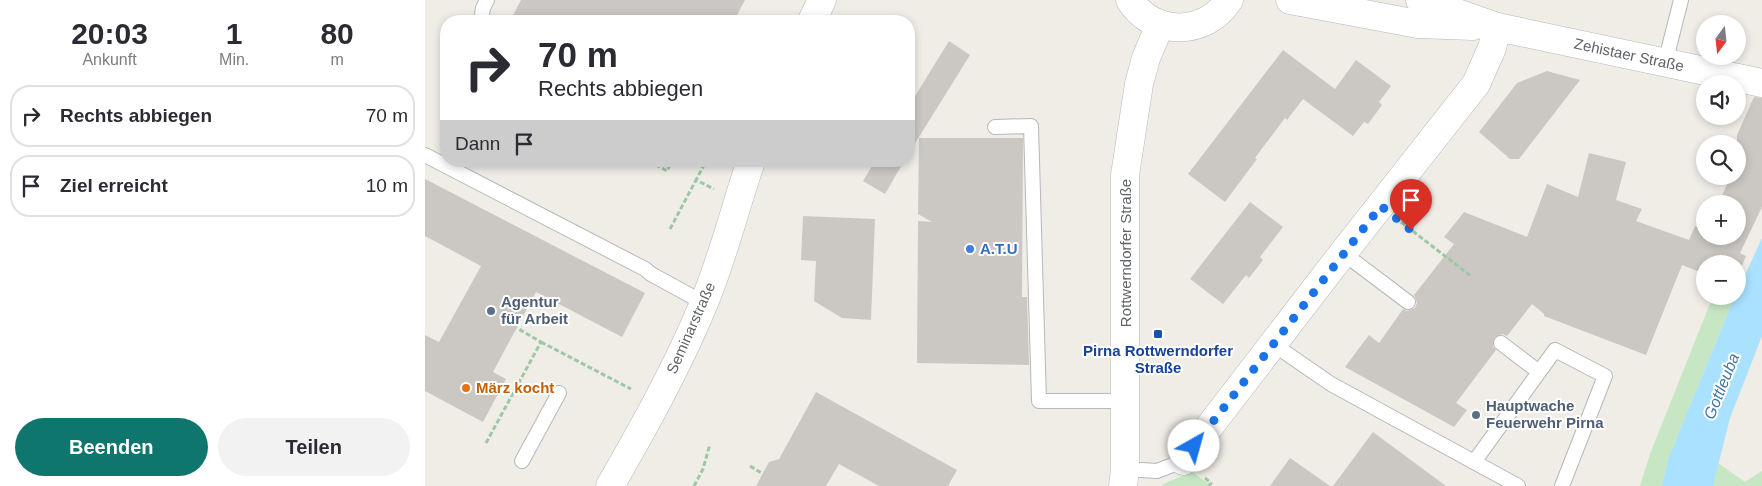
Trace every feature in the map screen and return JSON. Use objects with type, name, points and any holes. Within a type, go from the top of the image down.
[{"type":"main road","points":[[815,15],[822,0]]},
{"type":"main road","points":[[1130,0],[1143,15],[1160,25],[1179,28],[1199,25],[1210,19],[1231,2]]},
{"type":"main road","name":"Zehistaer Straße","points":[[1290,0],[1418,24],[1497,27]]},
{"type":"main road","name":"Zehistaer Straße","points":[[1420,0],[1497,27],[1762,83]]},
{"type":"main road","name":"Rottwerndorfer Straße","points":[[1124,477],[1126,402],[1125,175],[1139,84],[1146,58],[1160,25]]},
{"type":"main road","points":[[1183,461],[1476,84],[1492,48],[1497,27]]},
{"type":"main road","name":"Seminarstraße","points":[[610,486],[657,402],[704,302],[722,255],[737,200],[749,167]]},
{"type":"lane","points":[[482,15],[487,0]]},
{"type":"lane","points":[[1665,63],[1681,0]]},
{"type":"lane","points":[[995,127],[1031,126],[1039,401],[1126,402]]},
{"type":"lane","points":[[425,155],[440,163]]},
{"type":"lane","points":[[448,167],[645,269],[704,302]]},
{"type":"lane","points":[[1343,253],[1408,302]]},
{"type":"lane","points":[[1501,343],[1539,372]]},
{"type":"lane","points":[[1273,344],[1331,384],[1518,486]]},
{"type":"lane","points":[[1474,462],[1555,350],[1605,376],[1562,486]]},
{"type":"lane","points":[[522,461],[559,393]]},
{"type":"lane","points":[[1124,477],[1157,471],[1183,461]]},
{"type":"path","points":[[660,167],[667,171],[669,167]]},
{"type":"path","points":[[670,229],[703,167]]},
{"type":"path","points":[[696,180],[737,200]]},
{"type":"path","points":[[1381,206],[1472,277]]},
{"type":"path","points":[[517,328],[657,402]]},
{"type":"path","points":[[486,443],[541,342]]},
{"type":"path","points":[[694,486],[703,469],[710,444]]},
{"type":"path","points":[[750,466],[763,474]]},
{"type":"green space","points":[[1709,305],[1731,305],[1668,459],[1662,486],[1640,486],[1650,454]]},
{"type":"green space","points":[[1718,463],[1745,482],[1762,471],[1762,486],[1713,486]]},
{"type":"green space","points":[[1192,472],[1209,484],[1207,486],[1162,486],[1163,484]]},
{"type":"water","name":"Gottleuba","points":[[1762,238],[1762,336],[1730,418],[1713,486],[1662,486],[1668,459],[1731,305],[1746,305],[1746,273]]},
{"type":"building","points":[[521,0],[745,0],[737,15],[513,15]]},
{"type":"building","points":[[949,41],[970,55],[915,143],[915,96]]},
{"type":"building","points":[[1283,50],[1335,89],[1356,60],[1391,86],[1379,102],[1382,105],[1368,124],[1364,122],[1353,136],[1303,99],[1287,120],[1285,118],[1225,202],[1188,174]]},
{"type":"building","points":[[1547,71],[1580,80],[1519,159],[1510,159],[1479,132],[1517,83]]},
{"type":"building","points":[[1754,97],[1762,98],[1762,207],[1746,240],[1746,195],[1722,195],[1727,185],[1746,185],[1746,135],[1737,135],[1741,125],[1746,125],[1746,115]]},
{"type":"building","name":"A.T.U","points":[[919,138],[1023,138],[1022,297],[1027,297],[1029,365],[917,363],[918,221],[932,222],[918,214]]},
{"type":"building","points":[[1589,153],[1626,162],[1616,200],[1642,209],[1636,221],[1689,240],[1695,226],[1696,245],[1744,245],[1740,253],[1744,255],[1696,255],[1696,270],[1682,265],[1646,355],[1544,316],[1532,304],[1507,336],[1502,334],[1494,338],[1493,346],[1496,350],[1456,403],[1467,410],[1454,427],[1345,367],[1369,335],[1379,343],[1403,309],[1407,311],[1415,308],[1417,303],[1414,295],[1454,244],[1444,237],[1464,212],[1527,237],[1547,184],[1578,197]]},
{"type":"building","points":[[871,167],[901,167],[885,194],[863,181]]},
{"type":"building","name":"Agentur für Arbeit","points":[[425,179],[645,293],[622,337],[536,292],[493,372],[506,379],[483,422],[425,391],[425,335],[439,342],[481,266],[425,236]]},
{"type":"building","points":[[1250,202],[1283,227],[1260,257],[1263,260],[1249,278],[1246,275],[1223,304],[1190,279]]},
{"type":"building","points":[[803,216],[875,219],[871,320],[842,318],[814,301],[816,261],[801,260]]},
{"type":"building","points":[[816,392],[957,470],[948,486],[879,486],[839,464],[826,486],[756,486],[769,462],[779,459]]},
{"type":"building","points":[[1373,432],[1446,486],[1333,486]]},
{"type":"building","points":[[1290,458],[1330,486],[1270,486]]},
{"type":"place","name":"A.T.U","points":[[970,249]]},
{"type":"place","name":"Agentur für Arbeit","points":[[491,311]]},
{"type":"place","name":"Pirna Rottwerndorfer Straße","points":[[1158,334]]},
{"type":"place","name":"März kocht","points":[[466,388]]},
{"type":"place","name":"Hauptwache Feuerwehr Pirna","points":[[1476,415]]},
{"type":"route","points":[[1194,446],[1381,206],[1411,230]]}]
